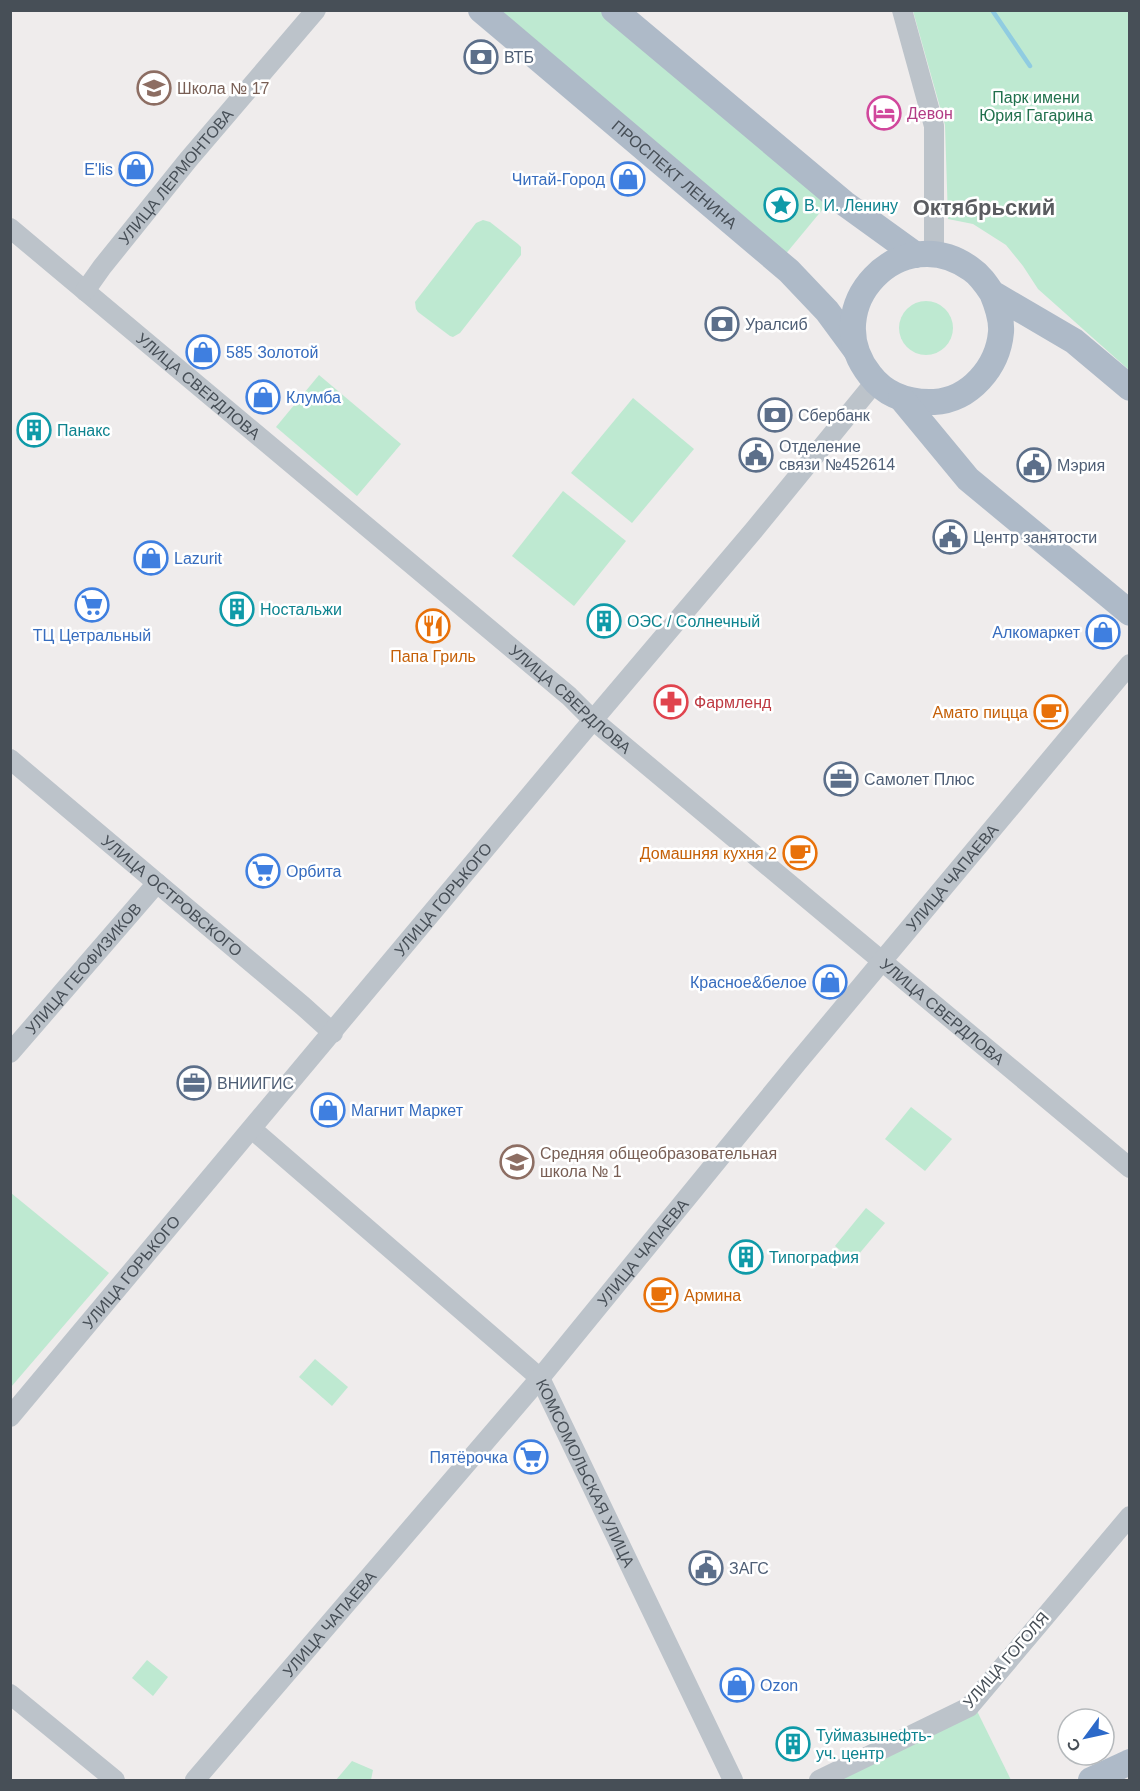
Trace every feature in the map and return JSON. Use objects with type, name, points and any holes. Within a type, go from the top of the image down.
[{"type":"main road","name":"ПРОСПЕКТ ЛЕНИНА","points":[[481,10],[789,271],[827,311],[855,349]]},
{"type":"main road","points":[[614,10],[844,203],[925,254],[954,259],[971,269],[983,280],[992,293],[999,311],[1001,331],[998,351],[989,369],[976,384],[959,395],[940,402],[921,403],[887,392],[875,382],[863,367],[855,349],[852,328],[855,307],[864,288],[878,272],[896,261],[925,254]]},
{"type":"main road","points":[[992,293],[1074,341],[1130,388]]},
{"type":"main road","points":[[901,398],[968,479],[1130,613]]},
{"type":"main road","points":[[1091,1780],[1130,1762]]},
{"type":"street","name":"УЛИЦА ЛЕРМОНТОВА","points":[[85,291],[188,160],[316,10]]},
{"type":"street","points":[[902,10],[934,126],[925,254]]},
{"type":"street","name":"УЛИЦА СВЕРДЛОВА","points":[[10,228],[569,696],[593,720],[881,962],[1130,1168]]},
{"type":"street","name":"УЛИЦА ГОРЬКОГО","points":[[10,1417],[754,530],[875,382]]},
{"type":"street","name":"УЛИЦА ЧАПАЕВА","points":[[195,1780],[540,1378],[881,962],[1130,664]]},
{"type":"street","name":"УЛИЦА ОСТРОВСКОГО","points":[[10,759],[333,1033]]},
{"type":"street","name":"УЛИЦА ГЕОФИЗИКОВ","points":[[10,1053],[156,884]]},
{"type":"street","name":"КОМСОМОЛЬСКАЯ УЛИЦА","points":[[252,1129],[540,1378],[733,1780]]},
{"type":"street","name":"УЛИЦА ГОГОЛЯ","points":[[819,1780],[969,1707],[1130,1516]]},
{"type":"street","points":[[10,1694],[115,1780]]},
{"type":"green space","points":[[494,11],[611,11],[832,198],[784,256]]},
{"type":"green space","name":"Парк имени Юрия Гагарина","points":[[913,11],[1129,11],[1129,370],[1038,289],[1006,245],[973,224],[948,219],[945,125]]},
{"type":"green space","points":[[483,220],[490,222],[518,244],[521,247],[521,255],[460,333],[453,337],[418,312],[415,302],[476,223]]},
{"type":"green space","points":[[921,301],[931,301],[941,305],[949,313],[953,328],[949,343],[941,351],[931,355],[921,355],[911,351],[903,343],[899,333],[899,323],[903,313],[911,305]]},
{"type":"green space","points":[[319,375],[401,444],[357,496],[276,427]]},
{"type":"green space","points":[[633,398],[694,449],[632,523],[571,473]]},
{"type":"green space","points":[[563,491],[626,541],[574,606],[512,556]]},
{"type":"green space","points":[[911,1107],[952,1139],[925,1171],[885,1139]]},
{"type":"green space","points":[[11,1193],[109,1273],[11,1387]]},
{"type":"green space","points":[[866,1208],[885,1223],[853,1261],[835,1246]]},
{"type":"green space","points":[[315,1359],[348,1387],[332,1406],[299,1377]]},
{"type":"green space","points":[[147,1660],[168,1677],[153,1696],[132,1678]]},
{"type":"green space","points":[[977,1711],[1011,1780],[834,1780]]},
{"type":"green space","points":[[352,1761],[373,1770],[371,1780],[336,1780]]},
{"type":"waterway","points":[[992,10],[1030,66]]},
{"type":"place","name":"ВТБ","points":[[481,57]]},
{"type":"place","name":"Школа № 17","points":[[154,88]]},
{"type":"place","name":"Девон","points":[[884,113]]},
{"type":"place","name":"E'lis","points":[[136,169]]},
{"type":"place","name":"Читай-Город","points":[[628,179]]},
{"type":"place","name":"В. И. Ленину","points":[[781,205]]},
{"type":"place","name":"Уралсиб","points":[[722,324]]},
{"type":"place","name":"585 Золотой","points":[[203,352]]},
{"type":"place","name":"Клумба","points":[[263,397]]},
{"type":"place","name":"Сбербанк","points":[[775,415]]},
{"type":"place","name":"Панакс","points":[[34,430]]},
{"type":"place","name":"Отделение связи №452614","points":[[756,455]]},
{"type":"place","name":"Мэрия","points":[[1034,465]]},
{"type":"place","name":"Центр занятости","points":[[950,537]]},
{"type":"place","name":"Lazurit","points":[[151,558]]},
{"type":"place","name":"ТЦ Цетральный","points":[[92,605]]},
{"type":"place","name":"Ностальжи","points":[[237,609]]},
{"type":"place","name":"ОЭС / Солнечный","points":[[604,621]]},
{"type":"place","name":"Папа Гриль","points":[[433,626]]},
{"type":"place","name":"Алкомаркет","points":[[1103,632]]},
{"type":"place","name":"Фармленд","points":[[671,702]]},
{"type":"place","name":"Амато пицца","points":[[1051,712]]},
{"type":"place","name":"Самолет Плюс","points":[[841,779]]},
{"type":"place","name":"Домашняя кухня 2","points":[[800,853]]},
{"type":"place","name":"Орбита","points":[[263,871]]},
{"type":"place","name":"Красное&белое","points":[[830,982]]},
{"type":"place","name":"ВНИИГИС","points":[[194,1083]]},
{"type":"place","name":"Магнит Маркет","points":[[328,1110]]},
{"type":"place","name":"Средняя общеобразовательная школа № 1","points":[[517,1162]]},
{"type":"place","name":"Типография","points":[[746,1257]]},
{"type":"place","name":"Армина","points":[[661,1295]]},
{"type":"place","name":"Пятёрочка","points":[[531,1457]]},
{"type":"place","name":"ЗАГС","points":[[706,1568]]},
{"type":"place","name":"Ozon","points":[[737,1685]]},
{"type":"place","name":"Туймазынефть- уч. центр","points":[[793,1744]]},
{"type":"district","name":"Октябрьский","points":[[984,207]]}]
